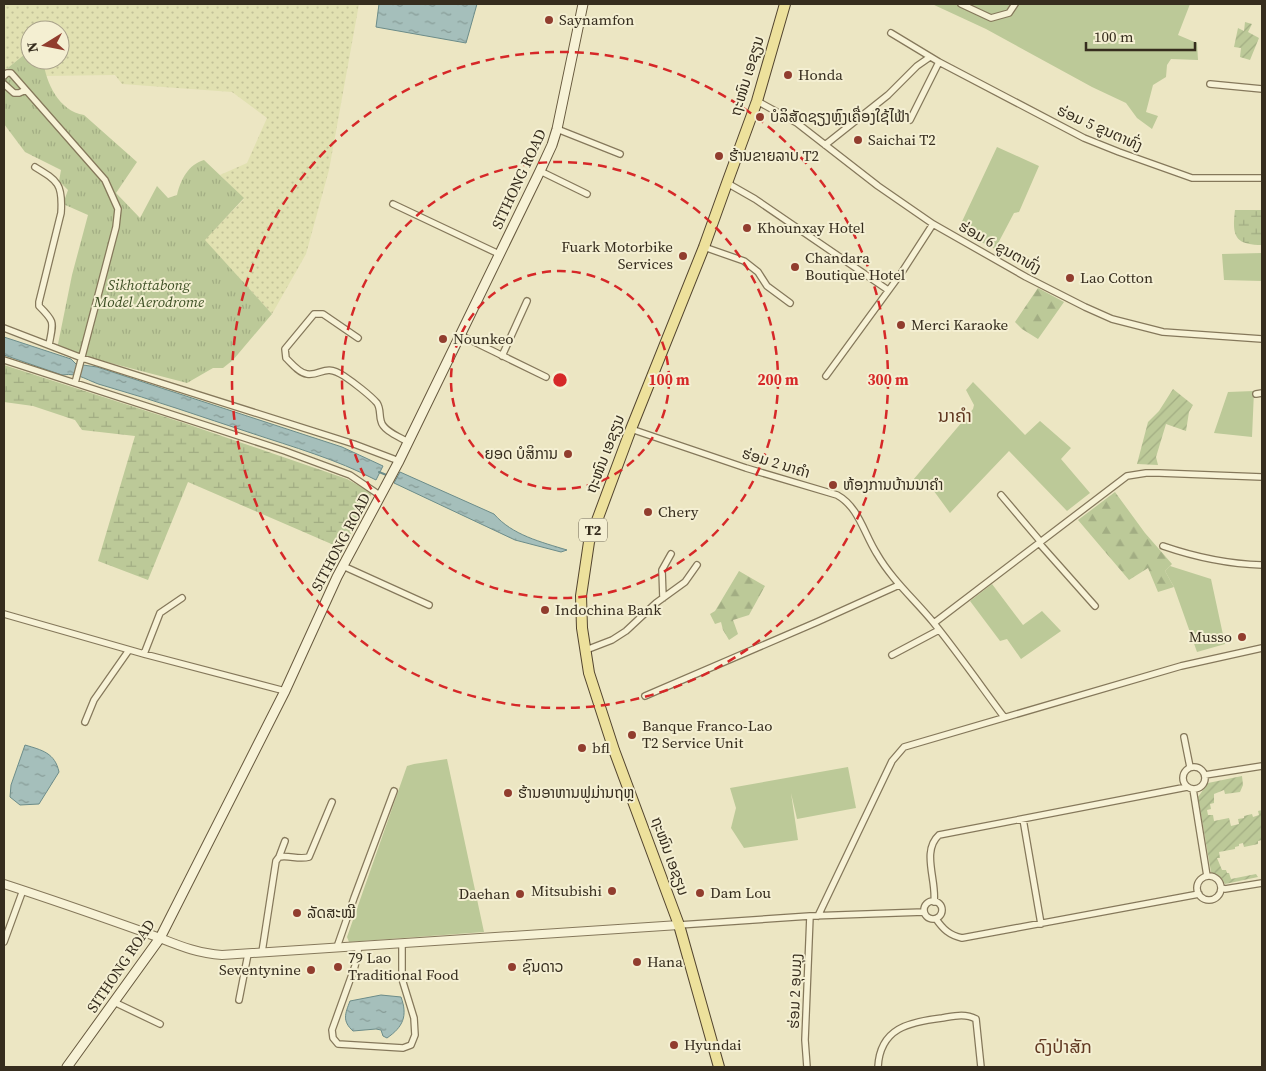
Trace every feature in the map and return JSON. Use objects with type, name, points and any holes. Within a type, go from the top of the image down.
[{"type":"main road","name":"SITHONG ROAD","points":[[67,1067],[160,938],[285,690],[343,566],[399,462],[552,145],[583,4]]},
{"type":"main road","name":"ຖະໜົນ ເອຊຽນ","points":[[719,1067],[679,925],[614,750],[589,673],[581,596],[588,542],[704,247],[757,101],[785,4]]},
{"type":"street","points":[[961,4],[991,18],[1009,13],[1015,4]]},
{"type":"street","name":"ຮ່ອມ 5 ຂູນຕາທົ່ງ","points":[[891,34],[939,62],[1084,138],[1195,179],[1262,178]]},
{"type":"street","points":[[825,145],[888,95],[916,66],[930,57]]},
{"type":"street","points":[[910,120],[939,62]]},
{"type":"street","points":[[4,76],[6,73],[10,73],[105,180],[118,209],[116,227],[76,380]]},
{"type":"street","points":[[4,84],[14,93],[26,90]]},
{"type":"street","points":[[1210,84],[1262,89]]},
{"type":"street","name":"ຮ່ອມ 6 ຂູນຕາທົ່ງ","points":[[757,101],[797,123],[878,186],[933,224],[1026,277],[1085,307],[1112,319],[1163,332],[1262,339]]},
{"type":"street","points":[[557,129],[620,154]]},
{"type":"street","points":[[34,167],[53,178],[61,192],[62,201],[61,213],[39,302],[39,306],[50,316],[52,321],[49,345]]},
{"type":"street","points":[[540,171],[587,194]]},
{"type":"street","points":[[727,183],[755,199],[888,290]]},
{"type":"street","points":[[393,204],[499,254]]},
{"type":"street","points":[[826,376],[933,224]]},
{"type":"street","points":[[704,247],[744,261],[758,272],[767,286],[790,303]]},
{"type":"street","points":[[502,356],[527,301]]},
{"type":"street","points":[[358,338],[323,314],[314,314],[285,349],[286,358],[300,371],[308,374],[325,370],[334,371],[344,376],[376,402],[380,408],[380,422],[384,427],[408,442]]},
{"type":"street","points":[[4,328],[49,345],[82,361],[354,444],[399,462]]},
{"type":"street","points":[[460,335],[546,377]]},
{"type":"street","points":[[4,360],[76,380],[285,451],[350,475],[381,496]]},
{"type":"street","name":"ຮ່ອມ 2 ນາຄຳ","points":[[631,429],[746,468],[837,495],[844,499],[849,503],[857,516],[877,555],[899,585],[934,623],[1004,717]]},
{"type":"street","points":[[934,623],[1119,481],[1133,474],[1158,473],[1262,477]]},
{"type":"street","points":[[1001,495],[1095,606]]},
{"type":"street","points":[[1163,546],[1190,555],[1262,565]]},
{"type":"street","points":[[663,598],[662,570],[671,554]]},
{"type":"street","points":[[586,650],[619,636],[663,598],[685,582],[697,565]]},
{"type":"street","points":[[343,566],[429,605]]},
{"type":"street","points":[[645,696],[899,585]]},
{"type":"street","points":[[144,654],[160,613],[182,598]]},
{"type":"street","points":[[4,614],[129,650],[285,690]]},
{"type":"street","points":[[892,655],[939,630]]},
{"type":"street","points":[[818,916],[892,761],[904,747],[1181,666],[1262,648]]},
{"type":"street","points":[[85,722],[94,700],[129,650]]},
{"type":"street","points":[[1184,737],[1190,767]]},
{"type":"street","points":[[1205,776],[1262,766]]},
{"type":"street","points":[[1205,776],[1198,767],[1190,767],[1185,770],[1182,777],[1190,788],[1207,876]]},
{"type":"street","points":[[934,902],[936,891],[930,854],[932,844],[939,835],[1201,786],[1205,776]]},
{"type":"street","points":[[337,947],[394,791]]},
{"type":"street","points":[[279,857],[309,857],[332,802]]},
{"type":"street","points":[[1023,819],[1041,924]]},
{"type":"street","points":[[262,952],[276,861],[285,841]]},
{"type":"street","points":[[1207,876],[1214,877],[1218,880],[1221,888],[1219,894],[1213,899],[1205,899],[1199,894],[1198,883],[1207,876]]},
{"type":"street","points":[[1221,888],[1262,883]]},
{"type":"street","points":[[4,884],[205,954],[248,954],[810,916],[924,912]]},
{"type":"street","points":[[4,942],[23,890]]},
{"type":"street","points":[[924,912],[928,917],[936,919],[944,930],[962,938],[1199,894]]},
{"type":"street","points":[[924,912],[927,904],[934,902],[940,904],[942,909],[936,919]]},
{"type":"street","name":"ຮ່ອມ 2 ອຸບມຸງ","points":[[807,1067],[805,1040],[810,916]]},
{"type":"street","points":[[359,946],[355,966],[332,1030],[333,1038],[338,1044],[403,1048],[411,1045],[415,1035],[414,1018],[402,979],[402,943]]},
{"type":"street","points":[[239,1000],[248,954]]},
{"type":"street","points":[[114,1002],[160,1024]]},
{"type":"street","points":[[878,1067],[882,1048],[887,1039],[898,1028],[918,1021],[964,1015],[976,1018],[981,1067]]},
{"type":"green space","points":[[4,4],[359,4],[329,170],[306,254],[272,314],[204,240],[244,199],[220,175],[247,163],[267,118],[232,92],[122,84],[115,75],[45,76],[44,70],[70,70],[70,20],[20,20],[20,58],[4,71]]},
{"type":"green space","points":[[932,4],[1190,4],[1178,35],[1197,43],[1198,60],[1171,59],[1167,65],[1166,77],[1153,85],[1146,112],[1158,116],[1152,129],[1137,118],[1126,103],[1092,87],[986,29]]},
{"type":"green space","points":[[1245,22],[1252,24],[1248,32],[1259,38],[1250,60],[1240,57],[1241,48],[1234,47],[1238,28],[1244,31]]},
{"type":"green space","name":"Sikhottabong Model Aerodrome","points":[[20,58],[20,70],[45,70],[55,95],[61,102],[67,108],[84,115],[137,162],[116,193],[140,218],[157,186],[168,198],[177,195],[189,169],[204,160],[244,198],[205,240],[272,314],[233,360],[223,368],[213,368],[187,383],[57,349],[72,275],[88,215],[63,204],[68,190],[59,181],[61,170],[25,152],[4,124],[4,71]]},
{"type":"green space","points":[[997,147],[1039,166],[1019,212],[1014,213],[995,249],[958,230]]},
{"type":"green space","points":[[1235,210],[1262,210],[1262,245],[1253,245],[1240,241],[1234,226]]},
{"type":"green space","points":[[1262,253],[1262,281],[1224,280],[1222,254]]},
{"type":"green space","points":[[1038,288],[1064,302],[1038,339],[1015,322]]},
{"type":"green space","points":[[4,365],[184,423],[347,479],[372,493],[343,549],[188,482],[148,580],[98,561],[135,436],[82,430],[75,420],[33,406],[4,402]]},
{"type":"green space","points":[[973,382],[1025,435],[1040,421],[1071,448],[1061,459],[1090,493],[1067,511],[1009,451],[950,513],[928,483],[920,489],[913,480],[973,409],[974,405],[966,390]]},
{"type":"green space","points":[[1173,389],[1193,405],[1189,412],[1186,431],[1166,424],[1156,457],[1158,465],[1137,464],[1148,422],[1159,411]]},
{"type":"green space","points":[[1254,391],[1252,437],[1214,433],[1228,392]]},
{"type":"green space","points":[[1115,492],[1145,533],[1172,564],[1165,571],[1174,587],[1158,592],[1148,568],[1129,580],[1078,520]]},
{"type":"green space","points":[[1170,566],[1211,579],[1225,644],[1197,652],[1174,587],[1165,571]]},
{"type":"green space","points":[[739,571],[765,586],[749,615],[733,620],[738,634],[729,640],[721,622],[715,624],[710,614],[715,611]]},
{"type":"green space","points":[[992,584],[1023,625],[1042,611],[1061,631],[1021,659],[1007,639],[1000,641],[970,601]]},
{"type":"green space","points":[[447,759],[484,932],[349,942],[347,937],[407,766]]},
{"type":"green space","points":[[848,767],[856,808],[797,819],[791,793],[798,840],[744,848],[731,828],[736,808],[730,788]]},
{"type":"green space","points":[[1242,776],[1243,785],[1240,792],[1225,794],[1224,790],[1214,794],[1214,803],[1210,804],[1211,809],[1207,810],[1208,815],[1213,815],[1214,821],[1229,818],[1231,826],[1239,824],[1238,819],[1244,818],[1244,816],[1252,814],[1253,817],[1259,815],[1258,811],[1262,810],[1262,840],[1258,841],[1258,844],[1244,847],[1243,843],[1235,847],[1235,849],[1219,852],[1220,858],[1217,858],[1222,870],[1226,870],[1229,873],[1231,879],[1256,874],[1258,877],[1225,884],[1221,878],[1211,872],[1198,797],[1208,783]]},
{"type":"water","points":[[379,4],[477,4],[466,43],[376,27]]},
{"type":"water","points":[[4,337],[71,359],[76,364],[97,367],[342,447],[383,466],[376,480],[346,466],[298,448],[79,376],[62,375],[4,355]]},
{"type":"water","points":[[400,472],[494,514],[518,533],[567,550],[561,552],[515,540],[394,483]]},
{"type":"water","points":[[25,745],[51,756],[59,772],[39,804],[20,805],[10,797],[11,785]]},
{"type":"water","points":[[381,995],[401,997],[404,1015],[397,1030],[387,1038],[383,1036],[381,1030],[353,1031],[346,1021],[350,1001]]},
{"type":"waterway","points":[[379,472],[389,476]]},
{"type":"place","name":"Saynamfon","points":[[549,20]]},
{"type":"place","name":"Honda","points":[[788,75]]},
{"type":"place","name":"ບໍລິສັດຊຽງຫຼົງເຄື່ອງໃຊ້ໄຟ້າ","points":[[760,117]]},
{"type":"place","name":"Saichai T2","points":[[858,140]]},
{"type":"place","name":"ຮ້ານຂາຍລາບ T2","points":[[719,156]]},
{"type":"place","name":"Khounxay Hotel","points":[[747,228]]},
{"type":"place","name":"Fuark Motorbike Services","points":[[683,256]]},
{"type":"place","name":"Chandara Boutique Hotel","points":[[795,267]]},
{"type":"place","name":"Lao Cotton","points":[[1070,278]]},
{"type":"place","name":"Merci Karaoke","points":[[901,325]]},
{"type":"place","name":"Nounkeo","points":[[443,339]]},
{"type":"place","name":"ຍອດ ບໍສິການ","points":[[568,454]]},
{"type":"place","name":"ຫ້ອງການບ້ານນາຄໍາ","points":[[833,485]]},
{"type":"place","name":"Chery","points":[[648,512]]},
{"type":"place","name":"Indochina Bank","points":[[545,610]]},
{"type":"place","name":"Musso","points":[[1242,637]]},
{"type":"place","name":"Banque Franco-Lao T2 Service Unit","points":[[632,735]]},
{"type":"place","name":"bfl","points":[[582,748]]},
{"type":"place","name":"ຮ້ານອາຫານຟູມ່ານຖຫຼ","points":[[508,793]]},
{"type":"place","name":"Mitsubishi","points":[[612,891]]},
{"type":"place","name":"Dam Lou","points":[[700,893]]},
{"type":"place","name":"Daehan","points":[[520,894]]},
{"type":"place","name":"ລັດສະໝີ","points":[[297,913]]},
{"type":"place","name":"Hana","points":[[637,962]]},
{"type":"place","name":"79 Lao Traditional Food","points":[[338,967]]},
{"type":"place","name":"ຊົນດາວ","points":[[512,967]]},
{"type":"place","name":"Seventynine","points":[[311,970]]},
{"type":"place","name":"Hyundai","points":[[674,1045]]},
{"type":"district","name":"ນາຄຳ","points":[[955,416]]},
{"type":"district","name":"ດົງປ່າສັກ","points":[[1063,1047]]}]
